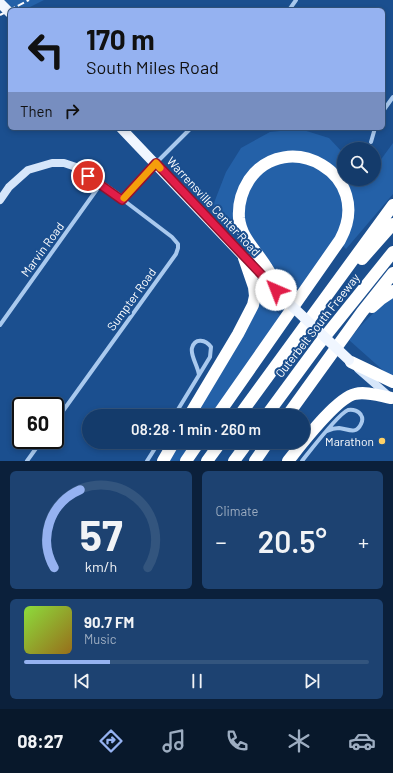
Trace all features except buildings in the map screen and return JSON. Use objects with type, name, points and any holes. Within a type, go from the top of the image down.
[{"type":"highway","points":[[223,409],[346,230],[348,220],[348,200],[339,179],[322,164],[302,157],[277,160],[258,170],[246,186],[239,207],[240,224],[243,233],[267,267],[277,292]]},
{"type":"highway","name":"Outerbelt South Freeway","points":[[245,409],[393,206]]},
{"type":"highway","name":"Outerbelt South Freeway","points":[[318,310],[393,224]]},
{"type":"highway","name":"Outerbelt South Freeway","points":[[271,409],[319,344],[393,252]]},
{"type":"highway","points":[[193,409],[238,334],[253,305],[255,296],[254,287],[244,258]]},
{"type":"highway","points":[[292,409],[347,335],[362,312],[393,273]]},
{"type":"highway","points":[[347,335],[381,299],[393,291]]},
{"type":"highway","points":[[350,361],[393,382]]},
{"type":"highway","points":[[288,461],[344,398],[356,393],[364,393],[392,399]]},
{"type":"highway","points":[[163,461],[170,449]]},
{"type":"highway","points":[[186,461],[194,449]]},
{"type":"highway","points":[[207,461],[216,449]]},
{"type":"highway","points":[[234,461],[243,449]]},
{"type":"highway","points":[[255,461],[263,449]]},
{"type":"main road","points":[[0,3],[8,11]]},
{"type":"main road","name":"Warrensville Center Road","points":[[123,130],[277,292],[350,361]]},
{"type":"street","points":[[385,108],[393,97]]},
{"type":"street","points":[[0,200],[9,187],[28,170],[52,163],[64,163],[76,167],[122,200],[189,130]]},
{"type":"street","points":[[371,142],[374,130]]},
{"type":"street","name":"Marvin Road","points":[[0,325],[100,185]]},
{"type":"street","name":"Sumpter Road","points":[[64,410],[176,254],[178,248],[178,244],[172,237],[122,200]]},
{"type":"street","points":[[178,409],[210,357],[212,352],[208,342],[202,340],[193,344],[191,350],[199,375]]},
{"type":"street","name":"Warrensville Center Road","points":[[350,361],[392,399]]},
{"type":"street","points":[[302,461],[327,431],[344,413],[349,410],[354,410],[359,412],[362,416],[360,427],[356,430],[350,431],[338,428],[327,431]]},
{"type":"street","points":[[27,461],[36,449]]},
{"type":"street","points":[[147,461],[155,449]]},
{"type":"shaded area","points":[[0,0],[44,0],[28,8],[8,8]]},
{"type":"shaded area","points":[[303,130],[329,138],[337,147],[337,185],[299,153],[247,176],[237,234],[212,208],[226,172],[241,148],[270,132]]},
{"type":"shaded area","points":[[393,143],[393,194],[346,249],[342,245],[349,195],[338,186],[381,186],[381,159]]},
{"type":"shaded area","points":[[296,162],[315,166],[337,185],[344,206],[342,229],[299,290],[283,280],[264,259],[245,230],[244,201],[255,180],[265,170],[281,163]]},
{"type":"shaded area","points":[[258,292],[281,316],[217,409],[197,409]]},
{"type":"shaded area","points":[[393,296],[393,377],[386,373],[349,340],[370,316]]},
{"type":"shaded area","points":[[173,449],[188,449],[180,461],[167,461]]},
{"type":"railway","points":[[14,8],[29,0]]},
{"type":"railway","points":[[0,15],[8,11]]},
{"type":"slow traffic","points":[[124,198],[156,163],[160,168]]},
{"type":"place","name":"Marathon","points":[[382,441]]},
{"type":"route","points":[[88,176],[122,200],[156,163],[192,203],[276,290]]}]
